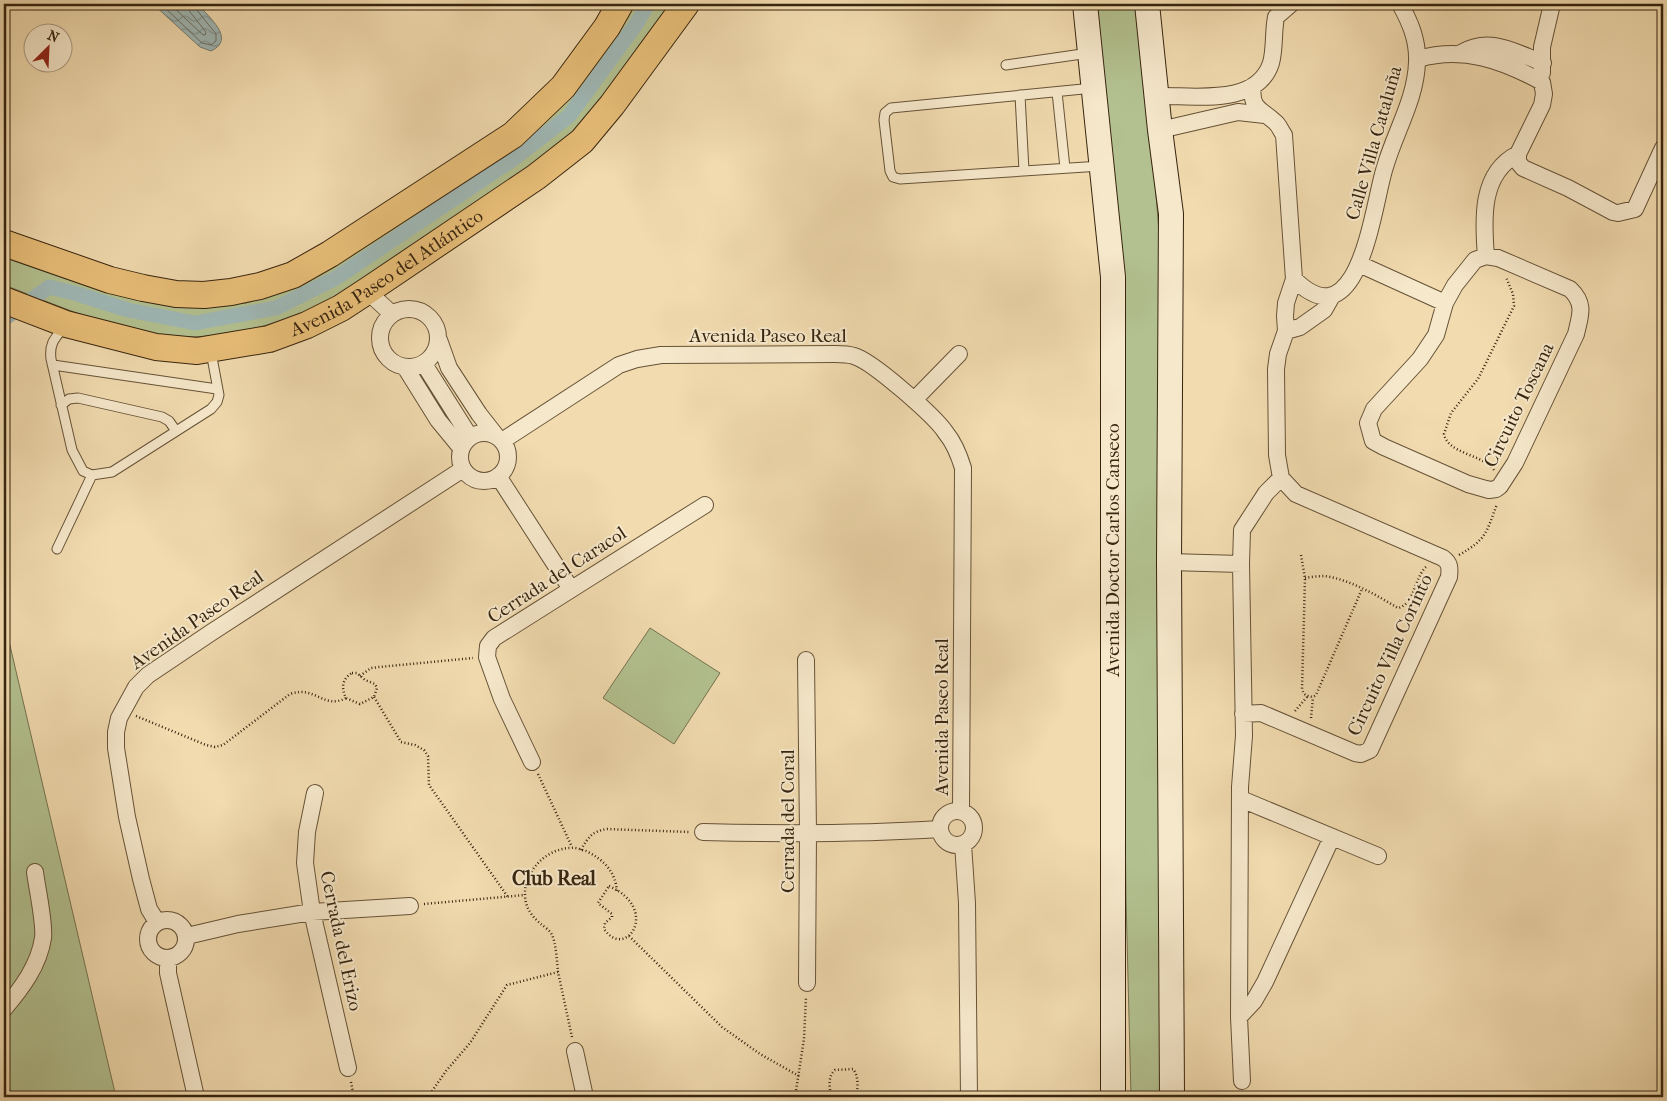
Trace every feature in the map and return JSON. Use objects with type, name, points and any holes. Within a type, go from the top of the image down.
[{"type":"main road","points":[[6,245],[110,280],[176,294],[204,295],[231,292],[260,286],[293,275],[330,254],[512,135],[563,87],[608,27],[620,4]]},
{"type":"main road","name":"Avenida Paseo del Atlántico","points":[[4,300],[58,322],[156,347],[197,351],[270,339],[324,316],[341,308],[367,291],[536,176],[582,141],[612,105],[686,4]]},
{"type":"main road","name":"Avenida Doctor Carlos Canseco","points":[[1085,4],[1113,277],[1113,1097]]},
{"type":"main road","points":[[1148,4],[1160,130],[1171,214],[1169,562],[1172,1097]]},
{"type":"street","points":[[1158,96],[1228,96],[1253,86],[1265,76],[1271,62],[1276,17],[1291,4]]},
{"type":"street","name":"Calle Villa Cataluña","points":[[1286,331],[1300,327],[1324,310],[1332,296],[1344,288],[1359,264],[1375,214],[1383,173],[1409,102],[1416,76],[1418,59],[1414,34],[1400,4]]},
{"type":"street","points":[[1552,4],[1542,47],[1542,105],[1518,154],[1518,162],[1523,168],[1618,213],[1635,209],[1663,148]]},
{"type":"street","points":[[1418,59],[1461,53],[1479,45],[1495,45],[1543,63]]},
{"type":"street","points":[[1461,53],[1499,62],[1521,71],[1543,88]]},
{"type":"street","points":[[1242,1081],[1239,1017],[1241,799],[1244,736],[1242,530],[1266,494],[1281,478],[1277,455],[1276,369],[1278,354],[1286,331],[1286,303],[1294,279],[1284,135],[1276,122],[1265,115],[1253,101],[1253,86]]},
{"type":"street","points":[[1160,130],[1238,112],[1265,115]]},
{"type":"street","points":[[1486,256],[1483,216],[1486,197],[1494,177],[1503,163],[1518,154]]},
{"type":"street","name":"Circuito Toscana","points":[[1486,256],[1498,258],[1570,289],[1581,306],[1576,334],[1515,462],[1500,486],[1496,489],[1489,490],[1468,484],[1384,447],[1374,440],[1370,433],[1368,423],[1374,409],[1420,359],[1436,335],[1445,303],[1455,285],[1468,268],[1475,260],[1486,256]]},
{"type":"street","points":[[1359,264],[1445,303]]},
{"type":"street","points":[[1294,279],[1303,288],[1318,296],[1332,296]]},
{"type":"street","points":[[367,291],[392,314]]},
{"type":"street","points":[[439,340],[432,358],[424,364],[414,367],[395,364],[387,358],[382,350],[380,340],[381,330],[385,321],[392,314],[410,309],[419,310],[428,315],[438,331],[439,340],[449,368],[480,414],[500,439],[506,448],[508,456],[504,471],[491,480],[475,479],[463,469],[460,455],[466,442],[484,433],[500,439]]},
{"type":"street","name":"Avenida Paseo Real","points":[[500,439],[619,365],[637,358],[661,355],[835,354],[855,356],[868,363],[914,400],[946,431],[957,450],[963,468],[961,812]]},
{"type":"street","points":[[914,400],[959,354]]},
{"type":"street","points":[[424,364],[466,442]]},
{"type":"street","points":[[405,367],[438,420],[466,442]]},
{"type":"street","name":"Avenida Paseo Real","points":[[157,922],[149,909],[127,817],[116,748],[116,732],[123,710],[136,687],[148,675],[463,469]]},
{"type":"street","points":[[498,476],[572,589]]},
{"type":"street","name":"Circuito Villa Corinto","points":[[1243,714],[1256,712],[1355,753],[1362,754],[1370,750],[1445,585],[1450,570],[1448,562],[1443,558],[1296,494],[1281,478]]},
{"type":"street","name":"Cerrada del Caracol","points":[[487,657],[488,646],[494,638],[705,505]]},
{"type":"street","points":[[1169,562],[1241,564]]},
{"type":"street","points":[[487,657],[502,699],[532,762]]},
{"type":"street","name":"Cerrada del Coral","points":[[806,660],[807,983]]},
{"type":"street","name":"Cerrada del Erizo","points":[[315,793],[307,832],[305,864],[312,912],[348,1068]]},
{"type":"street","points":[[1241,799],[1378,856]]},
{"type":"street","points":[[961,812],[967,814],[974,824],[972,836],[963,844],[951,843],[942,835],[940,830],[941,823],[948,813],[961,812]]},
{"type":"street","points":[[703,832],[808,833],[940,830]]},
{"type":"street","points":[[1239,1017],[1254,1001],[1265,982],[1332,837]]},
{"type":"street","points":[[963,844],[966,903],[969,1097]]},
{"type":"street","points":[[4,1009],[25,982],[37,961],[43,936],[35,872]]},
{"type":"street","points":[[187,936],[238,924],[312,912],[410,906]]},
{"type":"street","points":[[162,920],[171,920],[178,923],[184,929],[187,936],[182,952],[176,957],[160,957],[148,945],[150,930],[157,922],[162,920]]},
{"type":"street","points":[[168,958],[168,973],[196,1097]]},
{"type":"street","points":[[575,1051],[585,1097]]},
{"type":"lane","points":[[1006,65],[1090,53]]},
{"type":"lane","points":[[1094,88],[891,108],[885,113],[884,120],[890,171],[893,177],[900,179],[1101,166]]},
{"type":"lane","points":[[1057,92],[1065,168]]},
{"type":"lane","points":[[1020,95],[1024,171]]},
{"type":"lane","points":[[58,322],[50,349],[53,365],[72,450],[76,461],[83,471],[92,475],[112,472],[211,409],[217,402],[219,395],[210,349]]},
{"type":"lane","points":[[53,365],[217,389]]},
{"type":"lane","points":[[62,404],[70,399],[78,398],[162,417],[169,421],[176,431]]},
{"type":"lane","points":[[57,549],[92,475]]},
{"type":"path","points":[[1301,555],[1305,578],[1302,689],[1304,694],[1313,697]]},
{"type":"path","points":[[1310,734],[1313,697],[1316,695],[1362,589]]},
{"type":"path","points":[[360,676],[371,668],[487,657]]},
{"type":"path","points":[[352,673],[375,684],[376,692],[374,697],[360,704],[353,702],[346,698],[343,691],[344,680],[352,673]]},
{"type":"path","points":[[123,710],[214,747],[223,745],[290,694],[300,691],[309,692],[329,702],[337,703],[346,698]]},
{"type":"path","points":[[374,697],[401,742],[415,745],[424,750],[428,756],[429,785],[508,897]]},
{"type":"path","points":[[532,762],[572,847]]},
{"type":"path","points":[[582,850],[586,840],[596,830],[703,832]]},
{"type":"path","points":[[575,1051],[552,935],[533,917],[528,909],[525,895],[526,884],[536,864],[552,853],[572,847],[582,850],[604,862],[616,880],[616,891]]},
{"type":"path","points":[[609,886],[629,900],[636,912],[636,926],[629,936],[623,939],[615,938],[608,935],[604,929],[605,923],[612,917],[612,914],[599,906],[598,900],[609,886]]},
{"type":"path","points":[[410,906],[525,895]]},
{"type":"path","points":[[629,936],[722,1027],[760,1054],[799,1076]]},
{"type":"path","points":[[428,1097],[446,1071],[470,1043],[507,985],[558,972]]},
{"type":"path","points":[[795,1097],[804,1040],[807,983]]},
{"type":"path","points":[[831,1097],[830,1076],[832,1072],[835,1070],[853,1069],[856,1074],[856,1097]]},
{"type":"green space","points":[[631,4],[674,4],[609,95],[548,158],[325,305],[266,325],[226,334],[184,337],[163,336],[103,322],[4,285],[4,252],[179,305],[246,303],[276,294],[462,176]]},
{"type":"green space","points":[[1095,4],[1137,4],[1163,284],[1170,1097],[1131,1097],[1126,898],[1121,505]]},
{"type":"green space","points":[[4,620],[116,1097],[4,1097]]},
{"type":"green space","points":[[650,628],[720,673],[674,744],[603,698]]},
{"type":"water","points":[[153,4],[198,4],[213,21],[221,34],[218,46],[211,51],[200,47]]},
{"type":"waterway","points":[[4,319],[49,287],[128,310],[195,323],[276,308],[336,278],[512,160],[569,116],[637,23],[648,4]]},
{"type":"district","name":"Club Real","points":[[554,878]]}]
